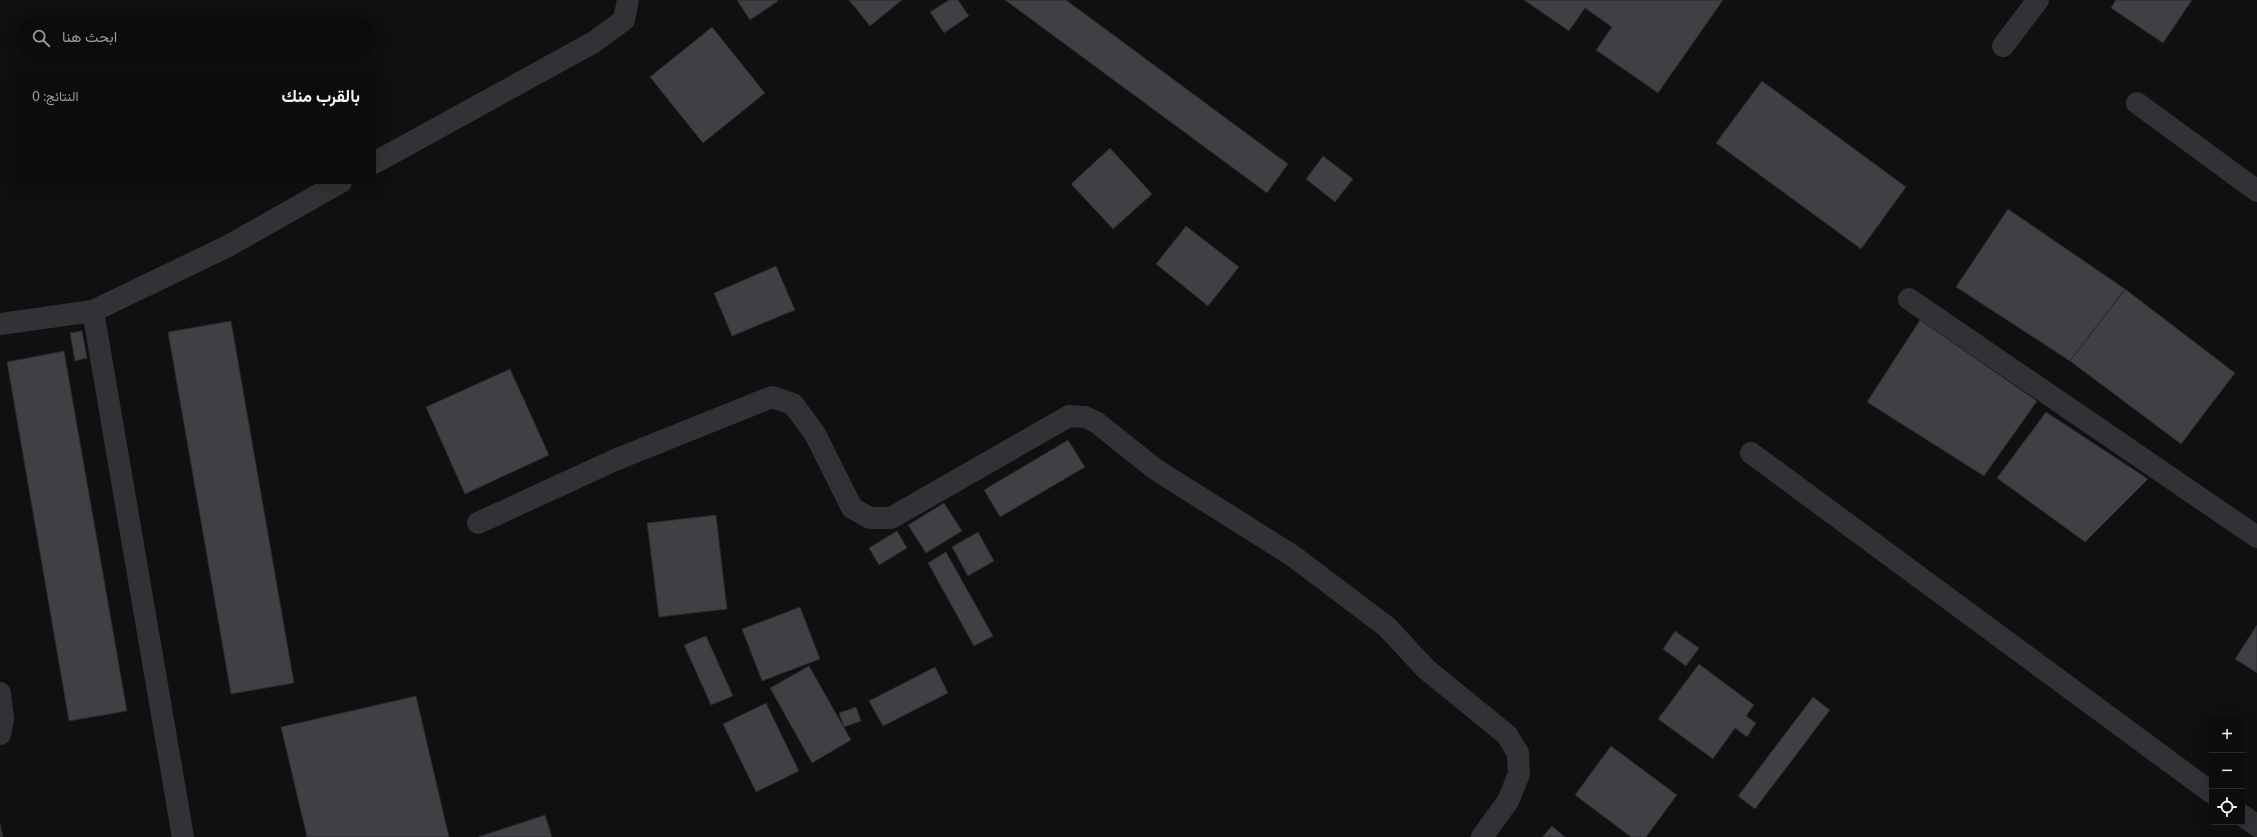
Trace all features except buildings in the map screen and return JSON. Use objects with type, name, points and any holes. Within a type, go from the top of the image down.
[{"type":"street","points":[[376,162],[594,42],[624,20],[628,0]]},
{"type":"street","points":[[2003,46],[2038,0]]},
{"type":"street","points":[[2136,104],[2257,191]]},
{"type":"street","points":[[0,324],[93,310],[228,246],[337,184]]},
{"type":"street","points":[[1909,299],[2257,537]]},
{"type":"street","points":[[93,310],[184,837]]},
{"type":"street","points":[[478,523],[615,460],[772,397],[793,404],[815,434],[852,508],[870,518],[891,518],[1069,416],[1085,417],[1096,422],[1155,468],[1293,556],[1312,570],[1387,627],[1426,669],[1507,736],[1518,753],[1519,774],[1508,801],[1482,837]]},
{"type":"street","points":[[1751,453],[2209,790]]},
{"type":"street","points":[[0,693],[3,719],[0,734]]},
{"type":"street","points":[[2245,817],[2257,826]]}]
